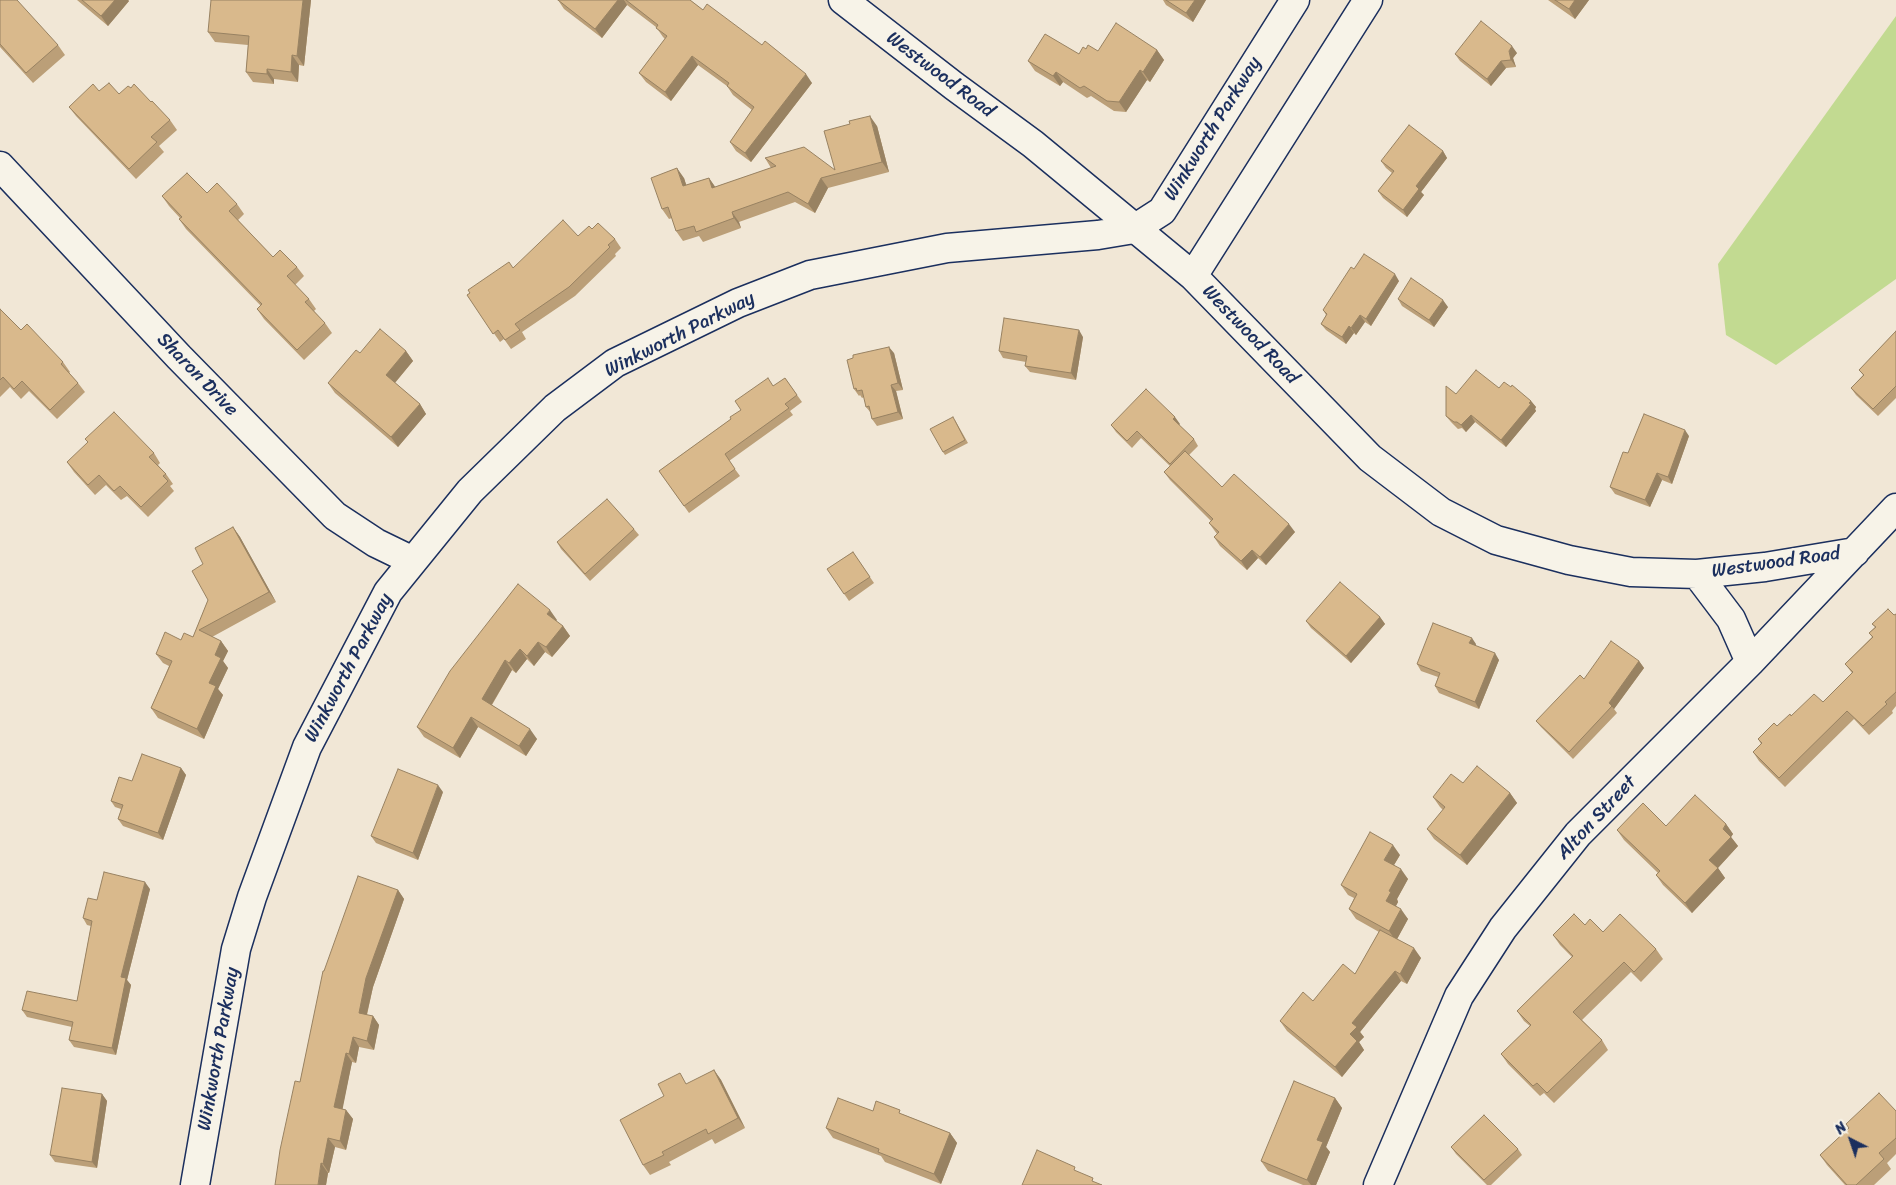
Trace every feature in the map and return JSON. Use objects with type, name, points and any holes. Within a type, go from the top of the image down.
[{"type":"street","name":"Westwood Road","points":[[843,0],[1033,144],[1193,276],[1370,458],[1442,512],[1496,540],[1569,560],[1631,572],[1697,574],[1855,552]]},
{"type":"street","name":"Winkworth Parkway","points":[[196,1185],[236,949],[252,897],[307,747],[388,592],[470,491],[555,408],[615,363],[738,303],[810,275],[947,248],[1098,235],[1134,229],[1162,211],[1296,0]]},
{"type":"street","points":[[1193,276],[1368,0]]},
{"type":"street","name":"Sharon Drive","points":[[0,166],[179,357],[335,516],[376,543],[413,561]]},
{"type":"street","name":"Alton Street","points":[[1378,1185],[1459,996],[1502,928],[1578,834],[1750,662],[1896,508]]},
{"type":"street","name":"Westwood Road","points":[[1697,574],[1731,619],[1750,662]]},
{"type":"green space","points":[[1896,16],[1896,279],[1776,365],[1726,335],[1718,264]]},
{"type":"building","points":[[0,0],[17,0],[58,45],[26,73],[0,44]]},
{"type":"building","points":[[82,0],[115,0],[101,16]]},
{"type":"building","points":[[211,0],[303,0],[297,56],[292,55],[291,72],[267,69],[267,74],[246,72],[249,36],[208,32]]},
{"type":"building","points":[[558,0],[618,0],[595,29]]},
{"type":"building","points":[[626,0],[690,0],[703,10],[707,4],[762,45],[765,41],[806,74],[745,153],[730,142],[754,107],[727,86],[729,83],[692,56],[665,92],[639,73],[667,36],[656,28],[658,25]]},
{"type":"building","points":[[1166,0],[1195,0],[1186,13]]},
{"type":"building","points":[[1555,0],[1575,0],[1569,9]]},
{"type":"building","points":[[1481,21],[1512,46],[1509,51],[1511,60],[1501,61],[1487,79],[1455,54]]},
{"type":"building","points":[[1116,23],[1157,50],[1143,72],[1140,70],[1119,102],[1107,101],[1084,86],[1080,88],[1056,72],[1053,76],[1028,61],[1045,34],[1079,54],[1083,47],[1086,49],[1088,45],[1098,51]]},
{"type":"building","points":[[109,83],[119,94],[128,86],[131,88],[134,84],[170,120],[151,137],[157,142],[129,169],[69,107],[93,84],[99,91]]},
{"type":"building","points":[[870,116],[882,162],[821,178],[808,204],[788,192],[732,212],[734,218],[696,232],[694,226],[676,231],[668,207],[662,209],[651,178],[677,168],[683,186],[709,178],[712,188],[776,166],[765,158],[804,147],[835,170],[824,131],[850,124],[849,121]]},
{"type":"building","points":[[1409,125],[1443,151],[1416,186],[1419,189],[1403,210],[1378,191],[1394,171],[1381,161]]},
{"type":"building","points":[[187,173],[207,193],[217,183],[237,204],[229,211],[273,257],[280,250],[297,267],[287,276],[309,299],[305,302],[325,323],[297,350],[257,309],[262,304],[179,219],[182,217],[162,196]]},
{"type":"building","points":[[563,220],[578,236],[589,226],[592,229],[598,223],[615,239],[608,245],[610,247],[569,287],[515,324],[520,330],[505,340],[498,330],[493,334],[467,295],[470,293],[468,290],[509,262],[513,268]]},
{"type":"building","points":[[1364,254],[1395,274],[1366,319],[1360,315],[1351,328],[1349,326],[1342,337],[1321,324],[1327,314],[1323,310],[1351,267],[1354,269]]},
{"type":"building","points":[[1411,278],[1443,300],[1429,320],[1398,299]]},
{"type":"building","points":[[0,309],[21,330],[27,324],[63,362],[61,364],[78,383],[50,410],[22,381],[14,389],[3,377],[0,380]]},
{"type":"building","points":[[1004,318],[1079,330],[1071,373],[1025,366],[1027,356],[999,351]]},
{"type":"building","points":[[380,329],[406,351],[386,375],[420,404],[391,437],[328,383],[356,350],[360,353]]},
{"type":"building","points":[[1896,331],[1896,386],[1873,409],[1851,388],[1864,375],[1859,370]]},
{"type":"building","points":[[889,347],[898,383],[891,385],[898,412],[872,419],[869,406],[866,407],[862,390],[857,391],[856,388],[854,389],[847,360],[853,358],[853,355]]},
{"type":"building","points":[[1476,370],[1499,388],[1504,382],[1511,387],[1512,385],[1531,401],[1529,403],[1531,404],[1501,440],[1471,415],[1461,425],[1446,416],[1446,386],[1456,394]]},
{"type":"building","points":[[768,378],[773,386],[785,378],[797,395],[785,404],[789,408],[725,454],[735,469],[684,506],[659,471],[731,419],[730,417],[741,410],[735,401]]},
{"type":"building","points":[[1146,389],[1175,417],[1173,419],[1194,439],[1170,464],[1137,431],[1127,441],[1111,425]]},
{"type":"building","points":[[114,412],[154,453],[149,457],[166,474],[163,476],[168,481],[141,507],[120,486],[114,491],[99,475],[88,485],[67,462],[88,442],[85,439]]},
{"type":"building","points":[[1644,414],[1685,430],[1668,477],[1657,473],[1645,500],[1610,487],[1623,452],[1628,453]]},
{"type":"building","points":[[953,417],[965,440],[943,452],[930,429]]},
{"type":"building","points":[[1185,451],[1222,487],[1234,474],[1289,524],[1260,557],[1252,550],[1241,561],[1214,537],[1219,532],[1209,523],[1213,519],[1164,472]]},
{"type":"building","points":[[607,499],[634,529],[585,574],[557,542]]},
{"type":"building","points":[[233,527],[269,592],[199,630],[221,641],[215,655],[221,658],[209,683],[216,686],[197,729],[151,708],[172,661],[156,654],[165,632],[181,640],[184,633],[193,637],[208,600],[192,571],[203,564],[195,548]]},
{"type":"building","points":[[853,552],[870,577],[844,594],[827,569]]},
{"type":"building","points":[[1340,582],[1380,617],[1346,656],[1306,621]]},
{"type":"building","points":[[518,584],[550,610],[547,614],[563,626],[546,647],[538,642],[527,656],[520,649],[509,663],[505,660],[482,699],[530,729],[519,746],[471,717],[453,748],[417,727],[450,671]]},
{"type":"building","points":[[1888,609],[1894,615],[1896,614],[1896,692],[1885,702],[1887,704],[1863,726],[1847,711],[1779,778],[1753,752],[1762,743],[1758,739],[1774,723],[1777,726],[1790,714],[1791,716],[1814,694],[1823,702],[1853,672],[1845,664],[1873,637],[1869,633],[1876,627],[1872,624]]},
{"type":"building","points":[[1433,623],[1472,638],[1469,643],[1495,653],[1475,702],[1435,686],[1440,673],[1417,664]]},
{"type":"building","points":[[1611,641],[1639,661],[1609,703],[1612,706],[1569,752],[1536,721],[1580,675],[1584,679]]},
{"type":"building","points":[[142,754],[181,768],[158,833],[118,819],[123,805],[111,801],[119,777],[132,781]]},
{"type":"building","points":[[1477,766],[1510,793],[1460,855],[1427,829],[1445,807],[1433,797],[1451,774],[1463,783]]},
{"type":"building","points":[[398,769],[438,785],[413,853],[371,836]]},
{"type":"building","points":[[1695,795],[1726,824],[1723,829],[1731,837],[1709,860],[1718,868],[1685,903],[1656,875],[1660,871],[1617,830],[1643,803],[1666,826]]},
{"type":"building","points":[[1370,832],[1393,845],[1384,860],[1401,869],[1389,891],[1391,892],[1386,901],[1401,909],[1389,931],[1349,909],[1357,894],[1341,885]]},
{"type":"building","points":[[104,872],[145,882],[121,977],[126,978],[112,1048],[69,1040],[73,1022],[22,1010],[27,991],[77,1001],[92,921],[83,918],[88,898],[97,900]]},
{"type":"building","points":[[358,876],[398,890],[366,978],[359,1013],[373,1016],[367,1041],[353,1037],[349,1054],[346,1053],[334,1107],[346,1110],[340,1141],[328,1138],[323,1164],[321,1163],[318,1185],[275,1185],[280,1150],[295,1081],[300,1082],[323,971]]},
{"type":"building","points":[[1574,914],[1585,925],[1590,919],[1603,932],[1620,914],[1656,949],[1634,972],[1624,962],[1573,1012],[1602,1040],[1547,1093],[1537,1083],[1533,1086],[1501,1054],[1531,1025],[1517,1011],[1573,956],[1553,935]]},
{"type":"building","points":[[1380,930],[1414,948],[1400,974],[1395,971],[1352,1023],[1357,1027],[1350,1034],[1357,1041],[1335,1067],[1280,1021],[1303,992],[1313,1001],[1343,964],[1355,974]]},
{"type":"building","points":[[714,1070],[738,1118],[708,1134],[706,1129],[662,1152],[664,1155],[643,1165],[620,1120],[664,1096],[658,1084],[680,1073],[686,1084]]},
{"type":"building","points":[[1294,1081],[1335,1098],[1317,1140],[1323,1142],[1307,1180],[1261,1161]]},
{"type":"building","points":[[62,1088],[102,1094],[92,1162],[50,1155]]},
{"type":"building","points":[[1879,1093],[1896,1111],[1896,1138],[1879,1153],[1884,1159],[1856,1185],[1847,1185],[1820,1155],[1849,1128],[1846,1124]]},
{"type":"building","points":[[838,1098],[873,1111],[876,1101],[900,1110],[899,1113],[950,1133],[934,1174],[878,1152],[879,1149],[826,1128]]},
{"type":"building","points":[[1484,1115],[1518,1149],[1484,1180],[1451,1147]]},
{"type":"building","points":[[1037,1150],[1075,1167],[1074,1170],[1093,1178],[1092,1181],[1102,1185],[1022,1185]]}]
